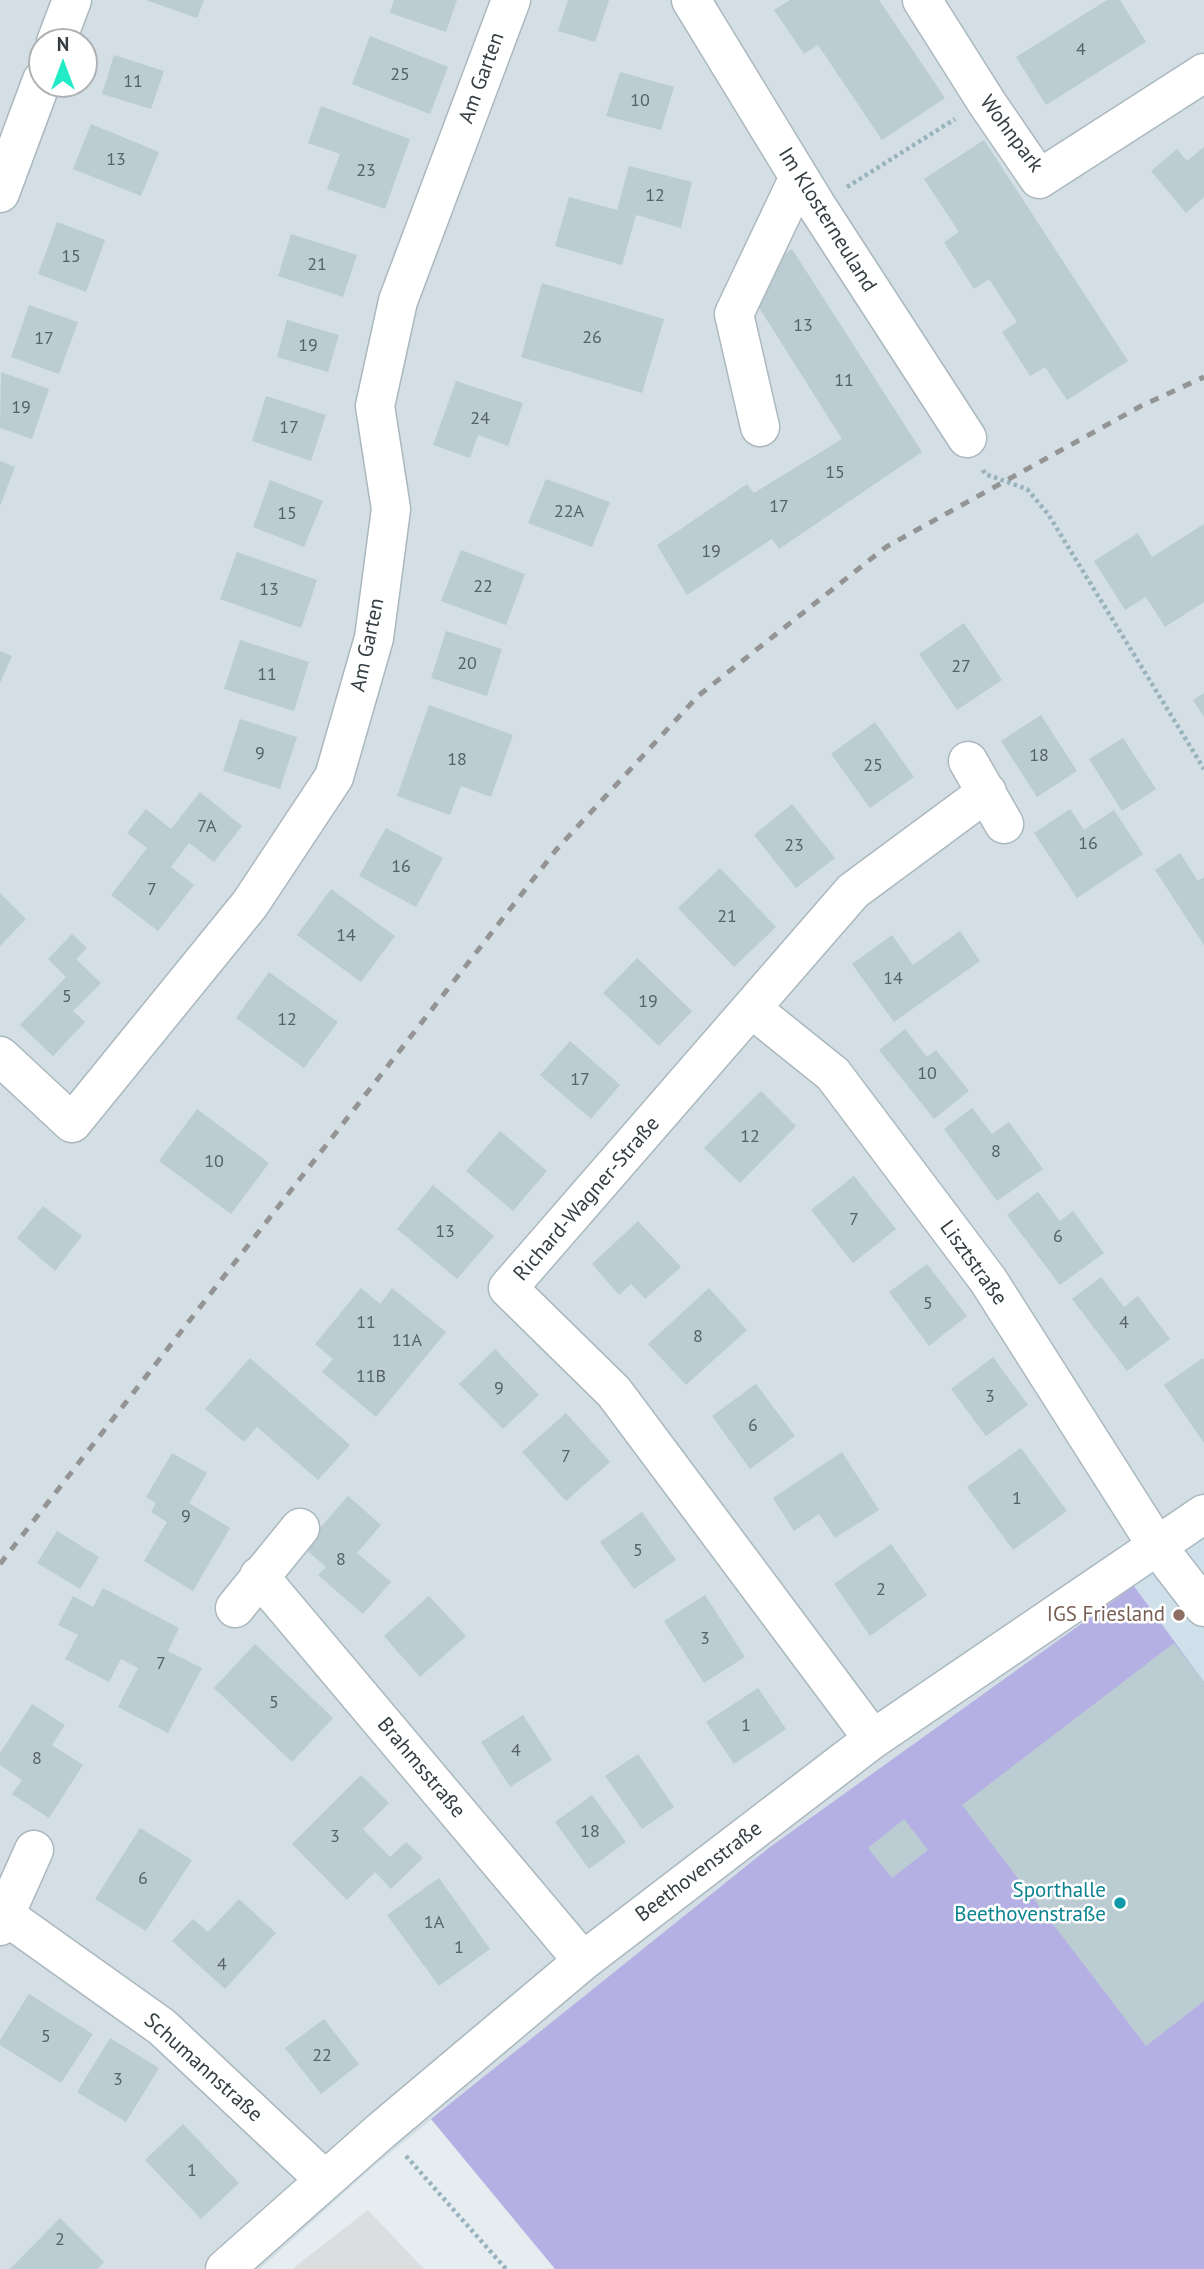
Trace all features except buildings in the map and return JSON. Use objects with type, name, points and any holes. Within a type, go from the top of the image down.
[{"type":"street","points":[[61,28],[72,0]]},
{"type":"street","name":"Am Garten","points":[[0,1056],[72,1123],[250,904],[334,777],[376,625],[391,509],[375,406],[398,301],[511,0]]},
{"type":"street","name":"Im Klosterneuland","points":[[691,0],[808,191],[967,438]]},
{"type":"street","name":"Wohnpark","points":[[922,0],[1039,179],[1204,73]]},
{"type":"street","points":[[0,193],[35,98]]},
{"type":"street","points":[[760,427],[734,314],[808,191]]},
{"type":"street","name":"Richard-Wagner-Straße","points":[[873,1739],[614,1392],[509,1288],[853,891],[986,792]]},
{"type":"street","name":"Lisztstraße","points":[[752,1009],[833,1074],[972,1259],[1157,1546],[1204,1607]]},
{"type":"street","name":"Beethovenstraße","points":[[225,2269],[382,2130],[583,1961],[873,1739],[1204,1514]]},
{"type":"street","points":[[235,1608],[300,1528]]},
{"type":"street","name":"Brahmsstraße","points":[[259,1576],[583,1961]]},
{"type":"street","name":"Schumannstraße","points":[[34,1850],[3,1921],[162,2027],[325,2180]]},
{"type":"path","points":[[808,191],[987,103]]},
{"type":"path","points":[[985,474],[1027,489],[1048,514],[1204,768]]},
{"type":"path","points":[[382,2130],[506,2269]]},
{"type":"shaded area","points":[[0,0],[1204,0],[1204,1537],[770,1847],[375,2165],[260,2269],[0,2269]]},
{"type":"shaded area","name":"IGS Friesland","points":[[1204,1537],[1204,1682],[1134,1586]]},
{"type":"shaded area","points":[[1134,1586],[1204,1682],[1204,2269],[555,2269],[431,2119],[770,1847]]},
{"type":"shaded area","points":[[368,2210],[424,2269],[292,2269]]},
{"type":"railway","points":[[0,1564],[556,850],[698,696],[886,547],[1141,406],[1204,377]]},
{"type":"place","name":"IGS Friesland","points":[[1179,1615]]},
{"type":"place","name":"Sporthalle Beethovenstraße","points":[[1120,1903]]}]
